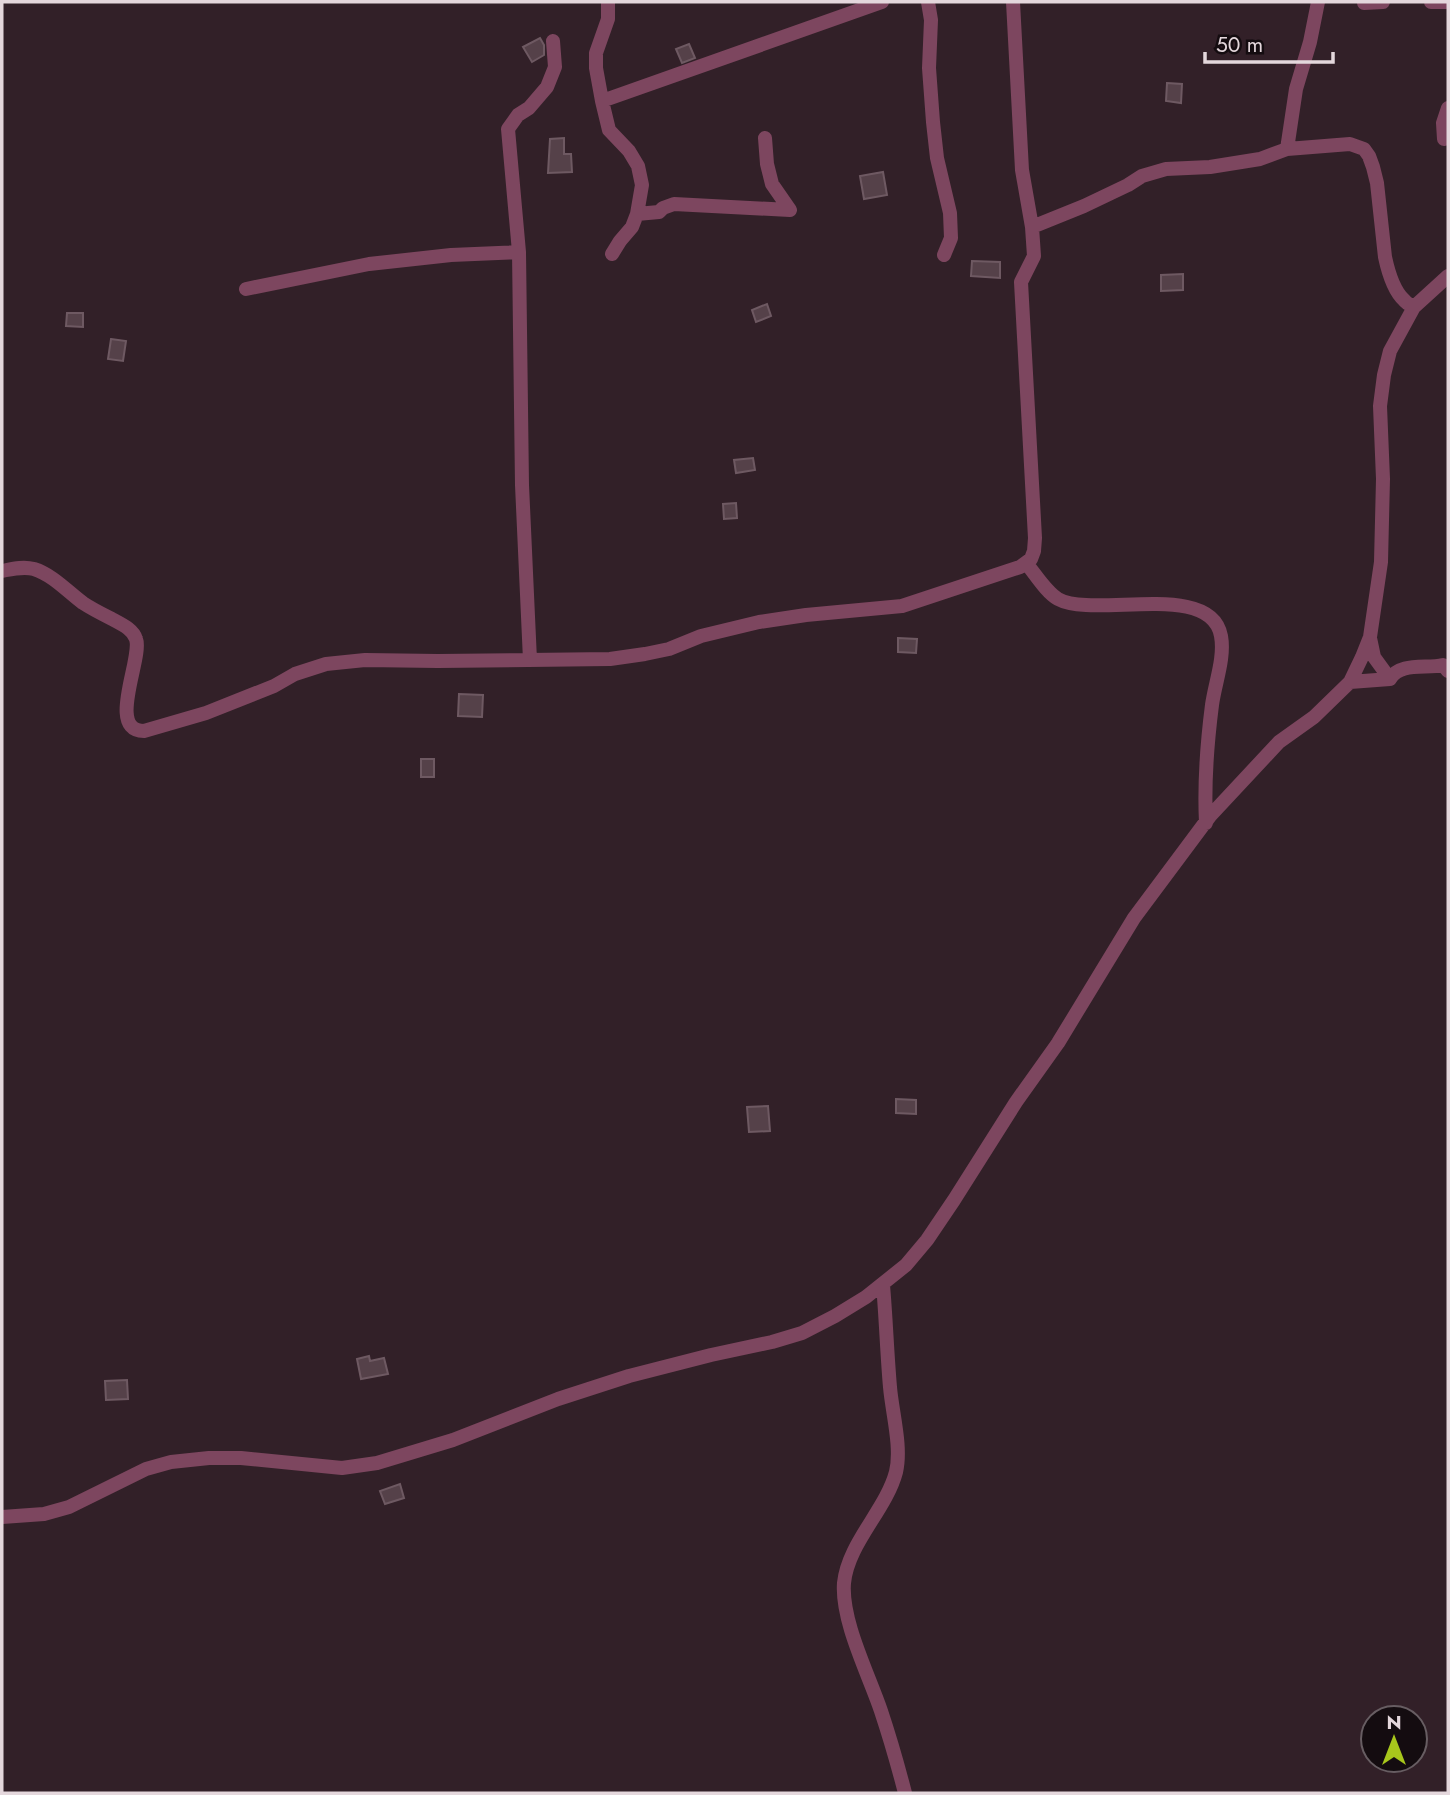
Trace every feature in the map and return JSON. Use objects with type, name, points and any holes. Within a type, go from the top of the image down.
[{"type":"street","points":[[608,2],[608,19],[596,53],[602,102],[609,130],[629,151],[638,166],[642,184],[632,227],[612,254]]},
{"type":"street","points":[[602,102],[882,2]]},
{"type":"street","points":[[928,2],[931,20],[929,68],[933,122],[937,158],[950,214],[951,238],[944,255]]},
{"type":"street","points":[[2,571],[23,568],[38,571],[86,605],[128,628],[134,635],[138,642],[127,716],[131,727],[138,730],[164,726],[206,713],[274,686],[302,671],[327,664],[365,660],[438,662],[610,659],[645,654],[669,649],[701,636],[759,622],[902,606],[1026,564],[1034,551],[1035,538],[1021,282],[1034,256],[1022,170],[1013,2]]},
{"type":"street","points":[[1287,149],[1296,89],[1318,2]]},
{"type":"street","points":[[1364,3],[1383,2]]},
{"type":"street","points":[[1431,2],[1446,2]]},
{"type":"street","points":[[530,660],[522,485],[519,252],[508,129],[547,87],[555,67],[553,41]]},
{"type":"street","points":[[1444,139],[1443,123],[1448,108]]},
{"type":"street","points":[[637,214],[659,212],[674,204],[790,210],[772,184],[765,138]]},
{"type":"street","points":[[1032,227],[1084,206],[1142,176],[1166,169],[1210,167],[1260,159],[1287,149],[1350,144],[1364,149],[1369,156],[1377,183],[1387,269],[1404,300],[1414,307]]},
{"type":"street","points":[[246,289],[369,264],[451,255],[519,252]]},
{"type":"street","points":[[2,1517],[44,1514],[69,1507],[146,1469],[171,1462],[241,1458],[342,1468],[377,1463],[453,1440],[558,1399],[629,1376],[802,1333],[835,1316],[883,1285],[906,1265],[927,1240],[1016,1102],[1058,1043],[1134,918],[1206,822],[1260,760],[1279,742],[1314,717],[1350,682],[1370,637],[1381,562],[1380,406],[1384,375],[1390,351],[1414,307],[1448,276]]},
{"type":"street","points":[[1026,564],[1057,599],[1069,603],[1175,606],[1207,614],[1217,624],[1223,649],[1212,708],[1205,789],[1206,822]]},
{"type":"street","points":[[1370,637],[1374,657],[1390,679]]},
{"type":"street","points":[[1350,682],[1390,679],[1402,669],[1443,665],[1448,671]]},
{"type":"street","points":[[883,1285],[897,1470],[888,1494],[851,1562],[845,1583],[845,1602],[882,1712],[905,1793]]},
{"type":"building","points":[[540,38],[544,45],[544,55],[532,62],[523,47]]},
{"type":"building","points":[[689,44],[695,58],[682,63],[676,49]]},
{"type":"building","points":[[1167,83],[1182,84],[1181,103],[1166,101]]},
{"type":"building","points":[[564,138],[564,154],[571,154],[572,172],[548,173],[550,139]]},
{"type":"building","points":[[883,172],[887,195],[864,199],[860,176]]},
{"type":"building","points":[[972,261],[1000,262],[1000,278],[971,276]]},
{"type":"building","points":[[1183,274],[1183,290],[1161,291],[1161,275]]},
{"type":"building","points":[[767,304],[771,316],[756,322],[752,310]]},
{"type":"building","points":[[67,313],[83,313],[83,327],[66,326]]},
{"type":"building","points":[[111,339],[126,341],[123,361],[108,359]]},
{"type":"building","points":[[753,458],[755,470],[736,473],[734,460]]},
{"type":"building","points":[[736,503],[737,518],[724,519],[723,504]]},
{"type":"building","points":[[898,638],[917,639],[916,653],[898,652]]},
{"type":"building","points":[[459,694],[483,695],[482,717],[458,716]]},
{"type":"building","points":[[421,759],[434,759],[434,777],[421,777]]},
{"type":"building","points":[[896,1099],[916,1100],[916,1114],[896,1113]]},
{"type":"building","points":[[768,1106],[770,1131],[749,1132],[747,1107]]},
{"type":"building","points":[[369,1356],[370,1361],[384,1358],[388,1374],[361,1379],[357,1359]]},
{"type":"building","points":[[127,1380],[128,1399],[106,1400],[105,1381]]},
{"type":"building","points":[[400,1484],[404,1498],[385,1504],[380,1491]]}]
